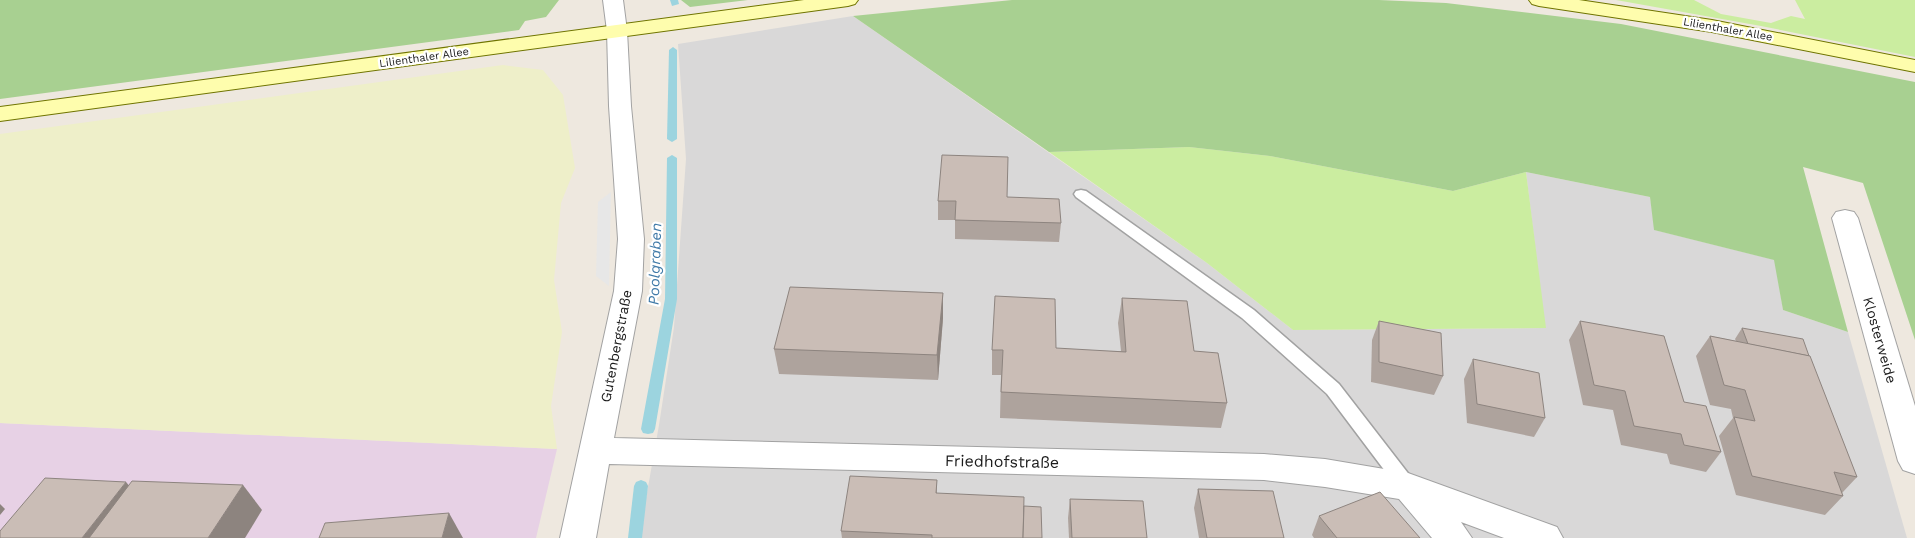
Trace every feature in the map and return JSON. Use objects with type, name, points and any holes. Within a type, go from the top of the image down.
[{"type":"main road","name":"Lilienthaler Allee","points":[[0,114],[848,0]]},
{"type":"main road","name":"Lilienthaler Allee","points":[[1539,0],[1712,26],[1915,66]]},
{"type":"street","name":"Gutenbergstraße","points":[[578,538],[594,451],[628,291],[630,239],[620,106],[617,31],[613,0]]},
{"type":"street","name":"Klosterweide","points":[[1845,218],[1915,461]]},
{"type":"street","name":"Friedhofstraße","points":[[594,451],[1264,467],[1325,473],[1408,487],[1544,538]]},
{"type":"street","points":[[1408,487],[1454,538]]},
{"type":"lane","points":[[1081,194],[1248,314],[1333,389],[1408,487]]},
{"type":"shaded area","points":[[853,16],[1207,263],[1293,330],[1545,328],[1526,172],[1650,197],[1655,230],[1775,260],[1783,310],[1848,332],[1907,538],[639,538],[674,327],[686,159],[678,44]]},
{"type":"shaded area","points":[[611,192],[609,286],[596,276],[598,202]]},
{"type":"shaded area","points":[[0,423],[557,449],[536,538],[0,538]]},
{"type":"green space","points":[[0,0],[559,0],[546,17],[525,21],[519,30],[0,99]]},
{"type":"green space","points":[[681,0],[748,0],[690,7]]},
{"type":"green space","points":[[1012,0],[1379,0],[1446,3],[1621,24],[1915,82],[1915,340],[1863,183],[1803,167],[1848,332],[1783,310],[1774,260],[1654,230],[1650,197],[1526,172],[1453,191],[1270,156],[1189,147],[1049,152],[853,16]]},
{"type":"green space","points":[[1616,0],[1694,0],[1721,14],[1771,23],[1791,16],[1805,19],[1795,0],[1915,0],[1915,57],[1761,26]]},
{"type":"green space","points":[[503,65],[543,70],[563,95],[575,168],[561,203],[554,280],[562,332],[551,406],[557,449],[0,423],[0,134]]},
{"type":"green space","points":[[1189,147],[1270,156],[1453,191],[1526,172],[1546,328],[1293,330],[1207,263],[1049,152]]},
{"type":"building","points":[[942,155],[1008,157],[1007,197],[1059,199],[1061,223],[955,220],[956,201],[938,201]]},
{"type":"building","points":[[790,287],[943,293],[937,355],[774,349]]},
{"type":"building","points":[[995,296],[1055,299],[1056,348],[1126,352],[1122,298],[1187,301],[1194,351],[1218,353],[1227,403],[1001,392],[1003,350],[992,350]]},
{"type":"building","points":[[1379,321],[1441,333],[1443,376],[1379,362]]},
{"type":"building","points":[[1580,321],[1664,336],[1684,402],[1706,406],[1721,452],[1684,445],[1681,434],[1634,426],[1625,391],[1594,385]]},
{"type":"building","points":[[1742,328],[1803,339],[1809,356],[1748,344]]},
{"type":"building","points":[[1710,336],[1810,356],[1857,477],[1834,472],[1843,496],[1752,476],[1734,417],[1755,421],[1745,390],[1724,385]]},
{"type":"building","points":[[1473,359],[1539,373],[1545,418],[1477,404]]},
{"type":"building","points":[[850,476],[937,480],[936,493],[1024,497],[1023,538],[932,538],[932,535],[841,531]]},
{"type":"building","points":[[45,478],[126,482],[82,538],[0,538],[0,531]]},
{"type":"building","points":[[132,481],[243,485],[208,538],[89,538]]},
{"type":"building","points":[[1198,489],[1273,491],[1284,538],[1207,538]]},
{"type":"building","points":[[1380,492],[1420,538],[1337,538],[1319,516]]},
{"type":"building","points":[[1070,499],[1143,501],[1147,538],[1072,538]]},
{"type":"building","points":[[1024,506],[1041,507],[1042,538],[1023,538]]},
{"type":"building","points":[[449,513],[442,538],[319,538],[325,523]]},
{"type":"waterway","name":"Poolgraben","points":[[674,0],[675,4]]},
{"type":"waterway","name":"Poolgraben","points":[[672,139],[673,50]]},
{"type":"waterway","name":"Poolgraben","points":[[648,429],[671,299],[672,158]]},
{"type":"waterway","name":"Poolgraben","points":[[635,538],[641,486]]}]
